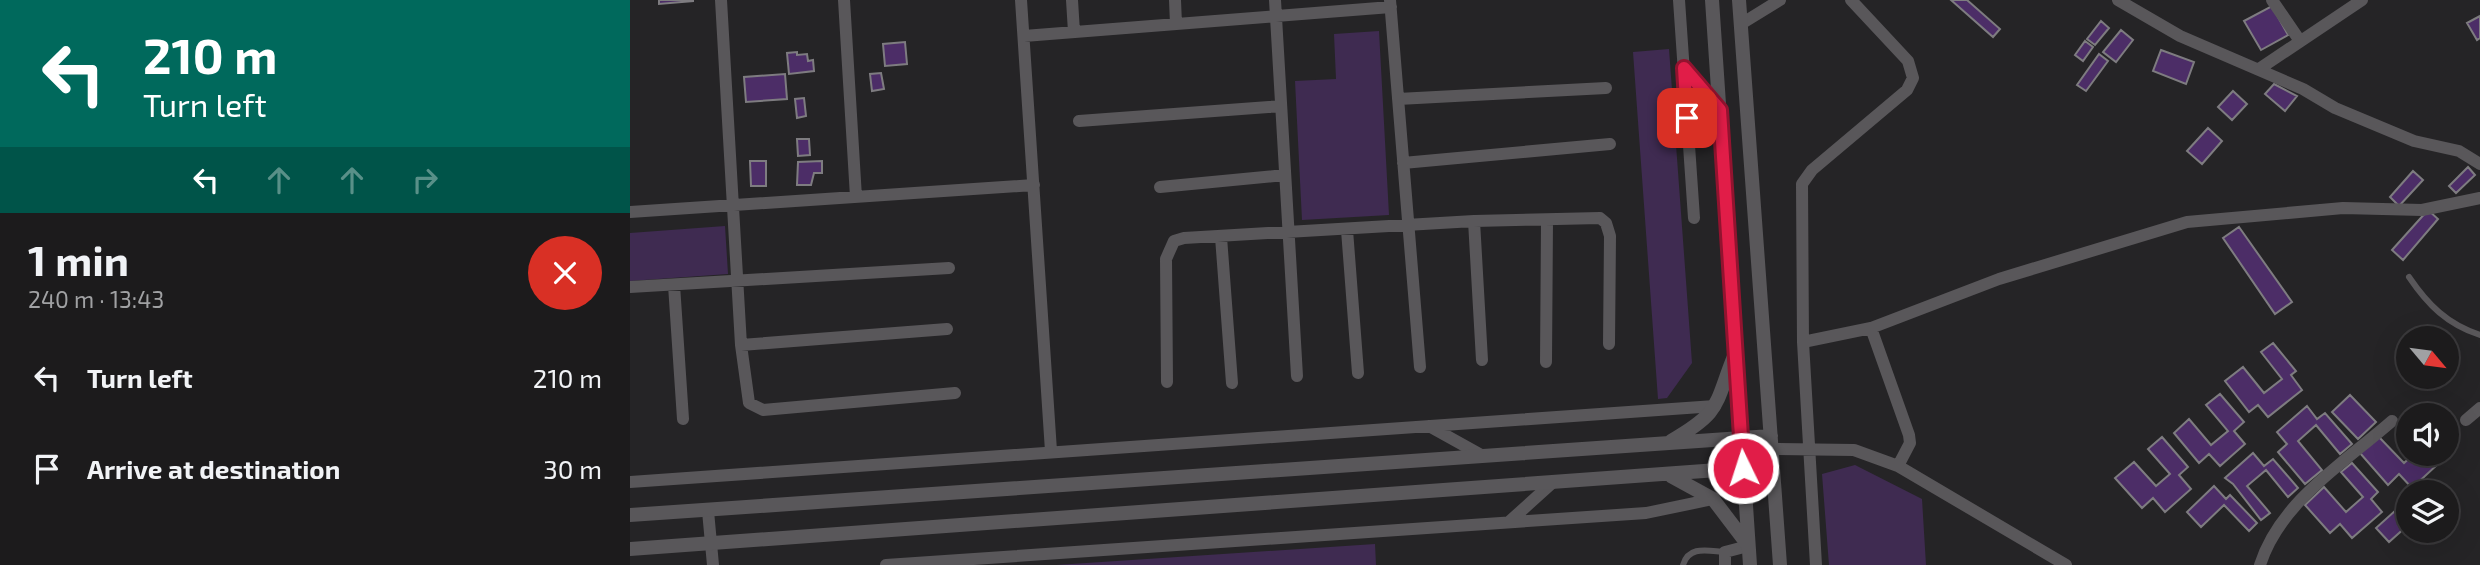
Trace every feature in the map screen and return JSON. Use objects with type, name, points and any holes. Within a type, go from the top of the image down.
[{"type":"street","points":[[722,0],[741,345],[746,394],[750,403],[763,410],[955,393]]},
{"type":"street","points":[[844,0],[856,197]]},
{"type":"street","points":[[1021,0],[1051,451]]},
{"type":"street","points":[[1072,0],[1074,32]]},
{"type":"street","points":[[1175,0],[1176,24]]},
{"type":"street","points":[[1275,0],[1297,376]]},
{"type":"street","points":[[1679,0],[1693,218]]},
{"type":"street","points":[[1712,0],[1750,565]]},
{"type":"street","points":[[1740,0],[1780,565]]},
{"type":"street","points":[[1741,24],[1780,0]]},
{"type":"street","points":[[1816,565],[1803,342],[1802,184],[1812,170],[1907,90],[1913,78],[1908,61],[1851,0]]},
{"type":"street","points":[[2118,0],[2180,36],[2303,89],[2334,108],[2414,141],[2459,151],[2480,164]]},
{"type":"street","points":[[2272,0],[2300,41]]},
{"type":"street","points":[[2259,69],[2362,0]]},
{"type":"street","points":[[1024,36],[1275,16],[1390,3],[1420,367]]},
{"type":"street","points":[[1684,68],[1720,110]]},
{"type":"street","points":[[1398,99],[1606,88]]},
{"type":"street","points":[[1079,121],[1281,106]]},
{"type":"street","points":[[1403,163],[1610,144]]},
{"type":"street","points":[[1160,187],[1284,175]]},
{"type":"street","points":[[630,212],[1034,185]]},
{"type":"street","points":[[1803,342],[1871,328],[2000,279],[2186,222],[2343,208],[2422,210],[2480,198]]},
{"type":"street","points":[[1167,382],[1166,259],[1174,241],[1184,238],[1474,221],[1600,218],[1609,229],[1609,344]]},
{"type":"street","points":[[1474,221],[1482,360]]},
{"type":"street","points":[[1546,362],[1547,221]]},
{"type":"street","points":[[1347,230],[1358,373]]},
{"type":"street","points":[[1221,237],[1232,383]]},
{"type":"street","points":[[630,287],[949,268]]},
{"type":"street","points":[[674,285],[683,419]]},
{"type":"street","points":[[1871,328],[1909,435],[1910,443],[1898,466]]},
{"type":"street","points":[[741,345],[947,329]]},
{"type":"street","points":[[1667,443],[1702,423],[1715,407],[1720,400],[1736,351]]},
{"type":"street","points":[[630,482],[1715,407]]},
{"type":"street","points":[[2466,420],[2480,408]]},
{"type":"street","points":[[2260,565],[2269,540],[2300,500],[2392,421]]},
{"type":"street","points":[[1428,426],[1483,456]]},
{"type":"street","points":[[630,515],[1741,438],[1808,450],[1854,450],[1898,466],[2066,565]]},
{"type":"street","points":[[630,549],[1773,466]]},
{"type":"street","points":[[1668,474],[1693,485],[1713,499],[1748,546]]},
{"type":"street","points":[[1510,521],[1552,483]]},
{"type":"street","points":[[886,565],[1646,513],[1713,499]]},
{"type":"street","points":[[709,511],[713,565]]},
{"type":"street","points":[[1725,559],[1748,546]]},
{"type":"lane","points":[[2409,277],[2427,304],[2464,330],[2480,335]]},
{"type":"lane","points":[[1683,565],[1688,554],[1694,551],[1725,559]]},
{"type":"shaded area","points":[[1379,31],[1389,215],[1302,220],[1295,81],[1336,79],[1334,34]]},
{"type":"shaded area","points":[[1669,49],[1692,363],[1667,398],[1658,399],[1633,52]]},
{"type":"shaded area","points":[[725,226],[728,274],[630,281],[630,233]]},
{"type":"shaded area","points":[[1855,465],[1922,499],[1926,565],[1829,565],[1822,474]]},
{"type":"shaded area","points":[[1375,544],[1376,565],[1056,565]]},
{"type":"building","points":[[659,0],[693,0],[693,1],[659,4]]},
{"type":"building","points":[[1951,0],[1967,0],[2000,29],[1993,37]]},
{"type":"building","points":[[2272,6],[2288,35],[2261,50],[2244,21]]},
{"type":"building","points":[[2480,16],[2480,38],[2477,40],[2467,23]]},
{"type":"building","points":[[2101,21],[2109,28],[2095,45],[2087,39]]},
{"type":"building","points":[[2121,30],[2133,40],[2116,62],[2103,52]]},
{"type":"building","points":[[2085,41],[2093,47],[2083,61],[2075,55]]},
{"type":"building","points":[[905,42],[907,64],[885,66],[883,44]]},
{"type":"building","points":[[2161,50],[2194,62],[2186,84],[2153,71]]},
{"type":"building","points":[[797,52],[797,55],[807,54],[808,61],[813,60],[814,71],[789,74],[787,53]]},
{"type":"building","points":[[2099,54],[2108,61],[2086,91],[2077,85]]},
{"type":"building","points":[[881,73],[884,89],[872,91],[870,74]]},
{"type":"building","points":[[785,74],[787,99],[746,102],[744,77]]},
{"type":"building","points":[[2274,84],[2297,96],[2285,111],[2265,94]]},
{"type":"building","points":[[2233,91],[2247,104],[2232,120],[2218,107]]},
{"type":"building","points":[[804,98],[806,116],[797,118],[795,99]]},
{"type":"building","points":[[2208,128],[2222,141],[2202,164],[2187,151]]},
{"type":"building","points":[[797,139],[809,139],[810,155],[798,156]]},
{"type":"building","points":[[750,161],[766,161],[766,186],[751,186]]},
{"type":"building","points":[[822,161],[822,173],[814,173],[811,185],[797,185],[798,162]]},
{"type":"building","points":[[2468,167],[2475,175],[2456,193],[2449,186]]},
{"type":"building","points":[[2413,171],[2423,180],[2399,206],[2390,197]]},
{"type":"building","points":[[2428,210],[2438,219],[2403,260],[2392,250]]},
{"type":"building","points":[[2239,227],[2292,302],[2275,314],[2223,238]]},
{"type":"building","points":[[2273,343],[2296,371],[2291,375],[2302,390],[2268,417],[2258,405],[2249,412],[2225,381],[2243,367],[2264,393],[2282,379],[2261,352]]},
{"type":"building","points":[[2220,394],[2244,422],[2234,431],[2245,444],[2220,466],[2209,454],[2199,463],[2174,433],[2189,419],[2211,445],[2228,431],[2206,405]]},
{"type":"building","points":[[2350,395],[2376,422],[2358,439],[2332,412]]},
{"type":"building","points":[[2307,406],[2317,419],[2325,413],[2352,444],[2340,454],[2316,425],[2298,441],[2322,470],[2305,484],[2278,452],[2287,444],[2277,432]]},
{"type":"building","points":[[2378,436],[2396,455],[2396,466],[2436,466],[2421,480],[2405,480],[2399,474],[2388,485],[2360,453]]},
{"type":"building","points":[[2162,437],[2188,467],[2179,475],[2191,489],[2165,512],[2153,498],[2142,508],[2115,478],[2134,462],[2156,486],[2170,474],[2148,449]]},
{"type":"building","points":[[2253,453],[2264,466],[2273,459],[2298,488],[2288,497],[2266,470],[2247,486],[2270,513],[2261,520],[2233,484],[2225,478]]},
{"type":"building","points":[[2352,463],[2378,492],[2371,499],[2382,512],[2352,538],[2340,524],[2330,533],[2305,505],[2324,487],[2346,512],[2363,497],[2341,472]]},
{"type":"building","points":[[2214,486],[2226,499],[2230,495],[2257,523],[2249,531],[2224,505],[2201,527],[2187,512]]},
{"type":"building","points":[[2396,510],[2396,536],[2389,542],[2376,528]]},
{"type":"route","points":[[1687,118],[1684,68],[1720,110],[1743,468]]}]
